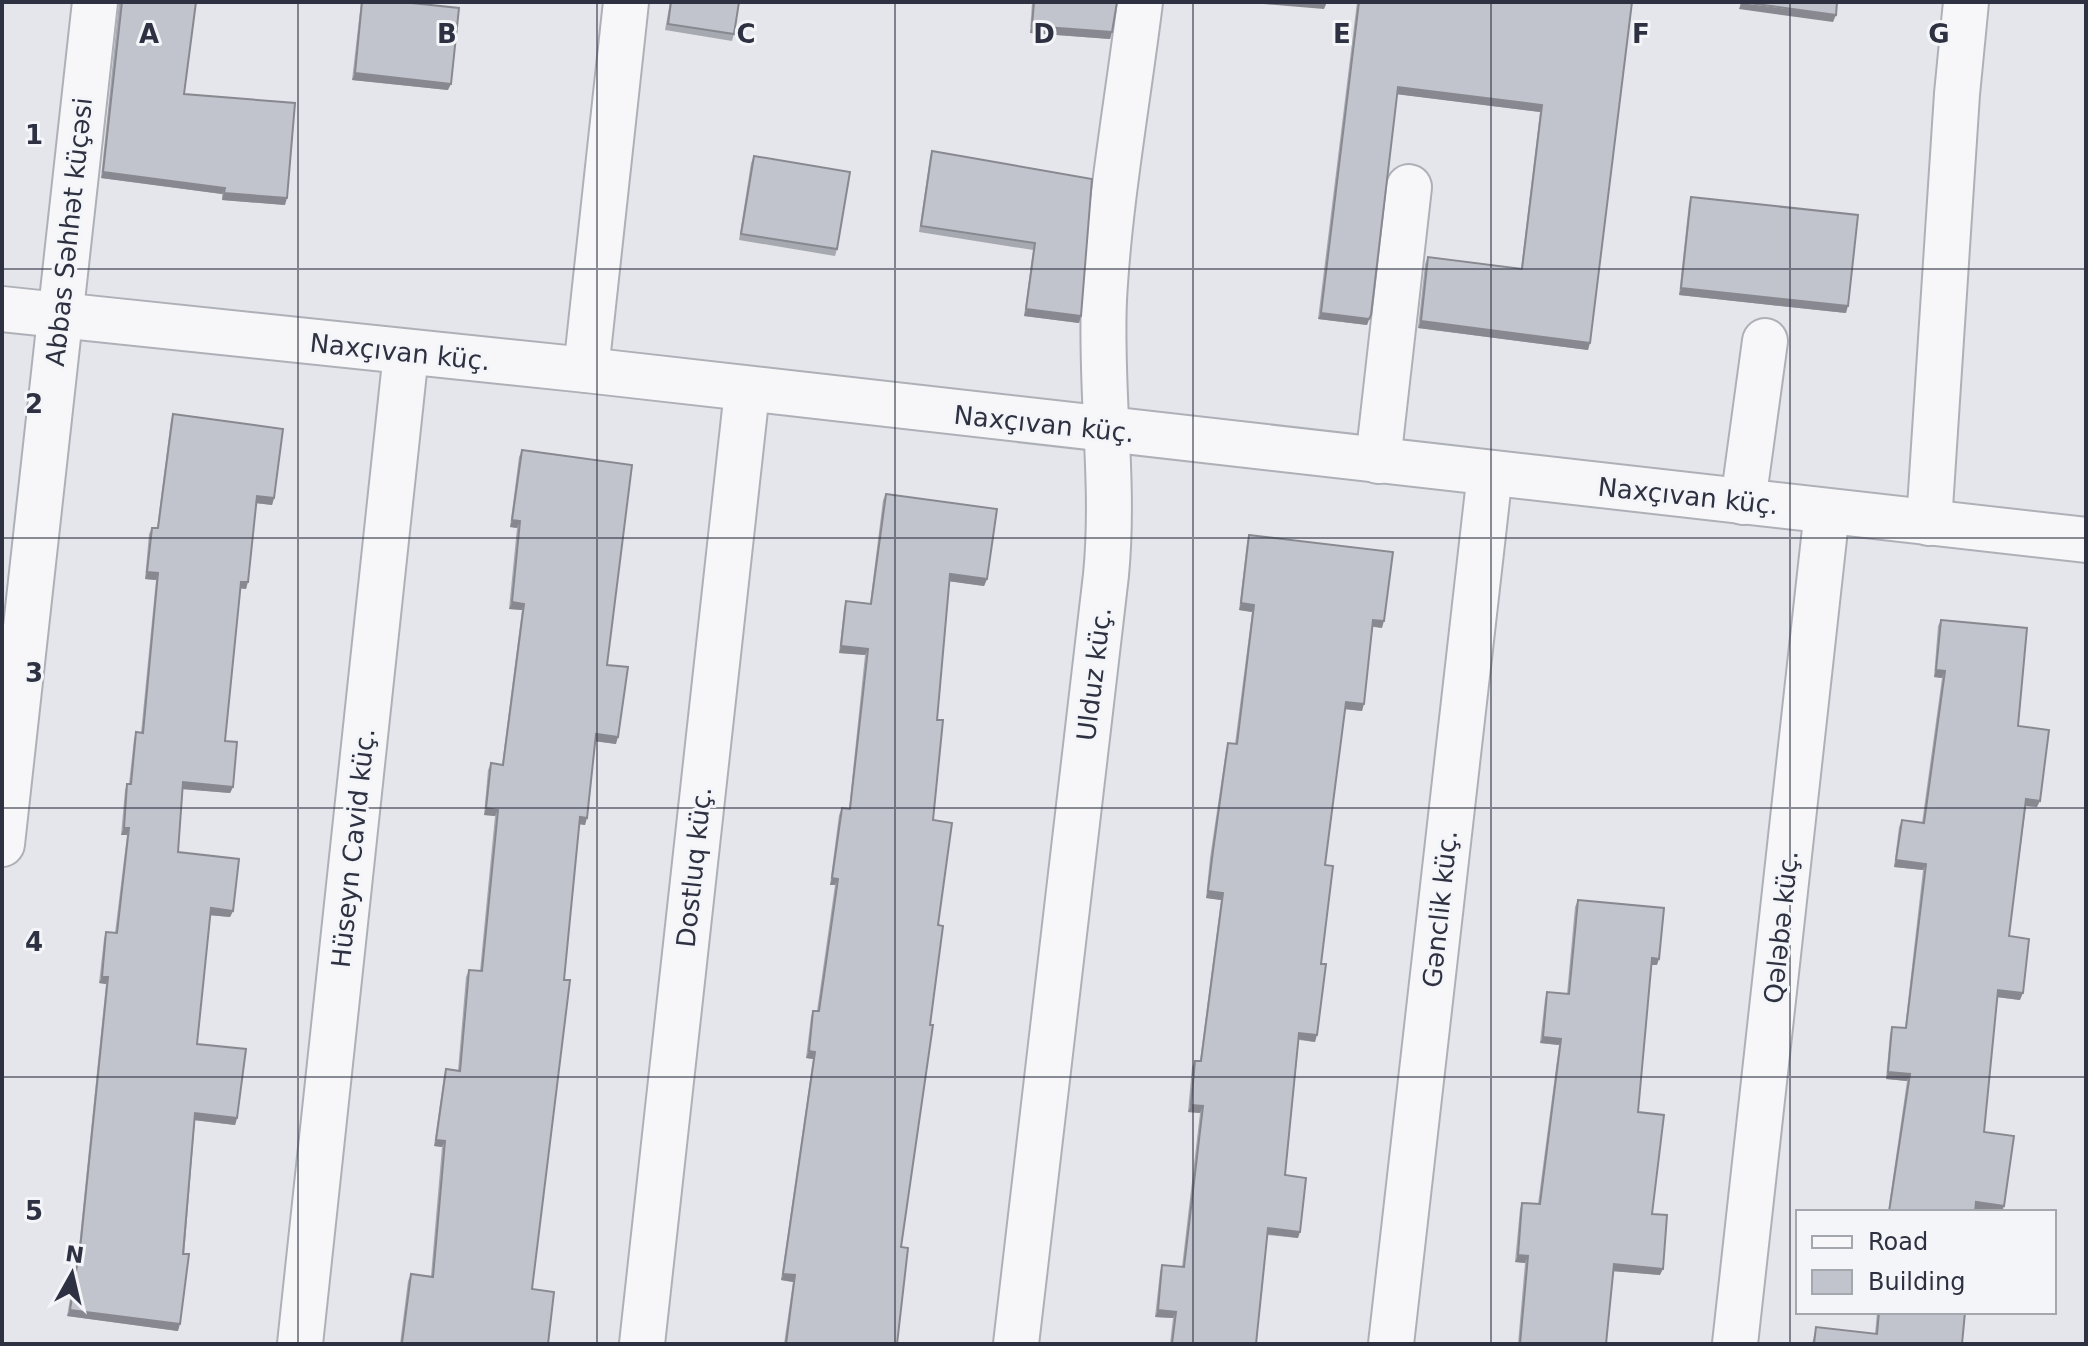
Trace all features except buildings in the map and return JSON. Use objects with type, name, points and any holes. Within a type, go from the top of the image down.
[{"type":"street","name":"Abbas Səhhət küçəsi","points":[[2,844],[95,2]]},
{"type":"street","points":[[586,370],[626,2]]},
{"type":"street","name":"Ulduz küç.","points":[[1016,1344],[1106,575],[1111,515],[1104,297],[1140,2]]},
{"type":"street","points":[[1929,523],[1957,94],[1966,2]]},
{"type":"street","points":[[1378,461],[1409,187]]},
{"type":"street","name":"Naxçıvan küç.","points":[[2,309],[586,370],[747,391],[2086,540]]},
{"type":"street","points":[[1743,502],[1765,341]]},
{"type":"street","name":"Hüseyn Cavid küç.","points":[[300,1344],[406,353]]},
{"type":"street","name":"Dostluq küç.","points":[[642,1344],[747,391]]},
{"type":"street","name":"Gənclik küç.","points":[[1391,1344],[1490,473]]},
{"type":"street","name":"Qələbə küç.","points":[[1735,1344],[1827,511]]}]
